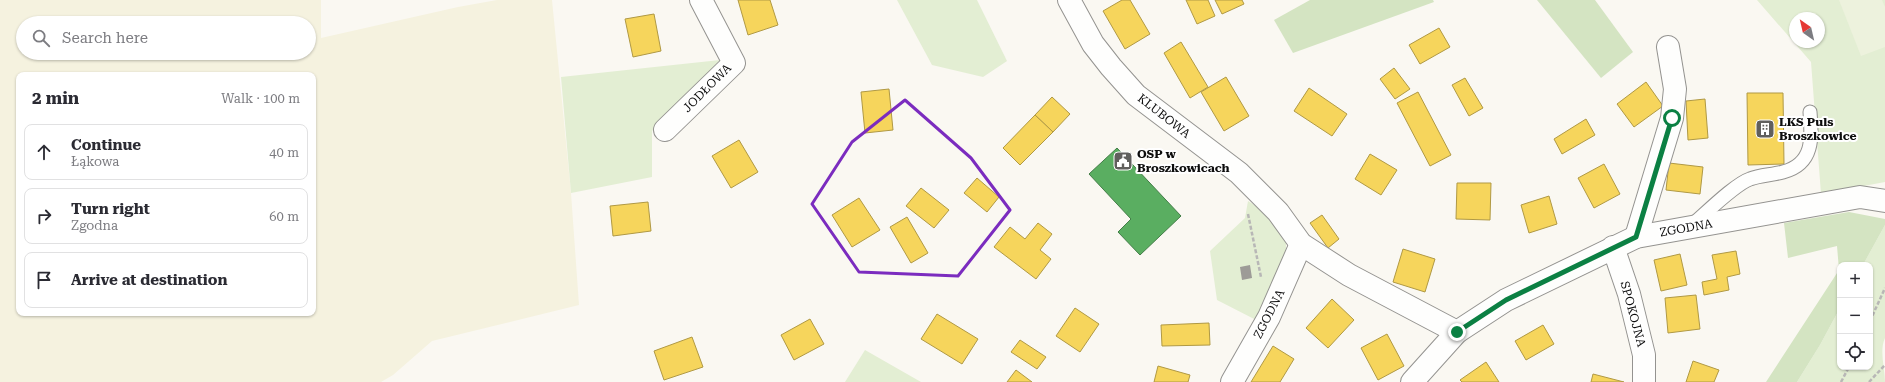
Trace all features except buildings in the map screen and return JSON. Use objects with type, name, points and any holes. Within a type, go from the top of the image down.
[{"type":"street","name":"JODŁOWA","points":[[665,130],[734,63],[701,0]]},
{"type":"street","name":"KLUBOWA","points":[[1070,0],[1093,44],[1136,95],[1239,173],[1278,212],[1301,244],[1349,275],[1457,332]]},
{"type":"street","points":[[1636,237],[1672,118],[1675,89],[1668,47]]},
{"type":"street","name":"ZGODNA","points":[[1412,382],[1457,332],[1506,300],[1612,247],[1636,237],[1860,197],[1885,201]]},
{"type":"street","name":"ZGODNA","points":[[1232,382],[1269,317],[1301,244]]},
{"type":"street","name":"SPOKOJNA","points":[[1612,247],[1630,294],[1644,355],[1644,382]]},
{"type":"lane","points":[[1689,227],[1735,188],[1749,179],[1784,172],[1794,168],[1803,160],[1809,152],[1812,139],[1810,112]]},
{"type":"path","points":[[1247,210],[1261,278]]},
{"type":"path","points":[[1873,314],[1885,288]]},
{"type":"path","points":[[1868,382],[1885,365]]},
{"type":"path","points":[[1841,382],[1847,370]]},
{"type":"highlighted area","points":[[905,100],[971,158],[1010,210],[958,276],[859,272],[812,204],[852,142]]},
{"type":"shaded area","points":[[0,0],[321,0],[321,38],[458,7],[497,0],[552,0],[571,193],[579,305],[432,341],[393,375],[381,382],[0,382]]},
{"type":"green space","points":[[897,0],[977,0],[1007,61],[983,77],[932,65]]},
{"type":"green space","points":[[1310,0],[1433,0],[1434,2],[1293,53],[1274,20]]},
{"type":"green space","points":[[1537,0],[1595,0],[1633,52],[1601,78]]},
{"type":"green space","points":[[1757,0],[1885,0],[1885,182],[1821,194],[1811,62],[1799,48],[1825,48],[1825,12],[1789,12],[1789,37]]},
{"type":"green space","points":[[1839,0],[1882,0],[1885,7],[1885,47],[1861,56]]},
{"type":"green space","points":[[720,60],[652,131],[652,177],[571,193],[561,77]]},
{"type":"green space","points":[[1248,201],[1270,215],[1286,241],[1286,264],[1260,322],[1217,300],[1210,251],[1245,218]]},
{"type":"green space","points":[[1849,212],[1885,219],[1885,225],[1865,262],[1838,262],[1837,246],[1788,258],[1784,223]]},
{"type":"green space","points":[[1885,225],[1885,338],[1882,354],[1885,382],[1797,382],[1837,314],[1837,370],[1873,370],[1873,262],[1865,262]]},
{"type":"green space","points":[[1837,273],[1837,314],[1797,382],[1766,382]]},
{"type":"green space","points":[[865,350],[921,382],[845,382]]},
{"type":"place","name":"LKS Puls Broszkowice","points":[[1765,129]]},
{"type":"place","name":"OSP w Broszkowicach","points":[[1123,161]]},
{"type":"route","points":[[1457,332],[1506,300],[1612,247],[1636,237],[1672,118]]}]
